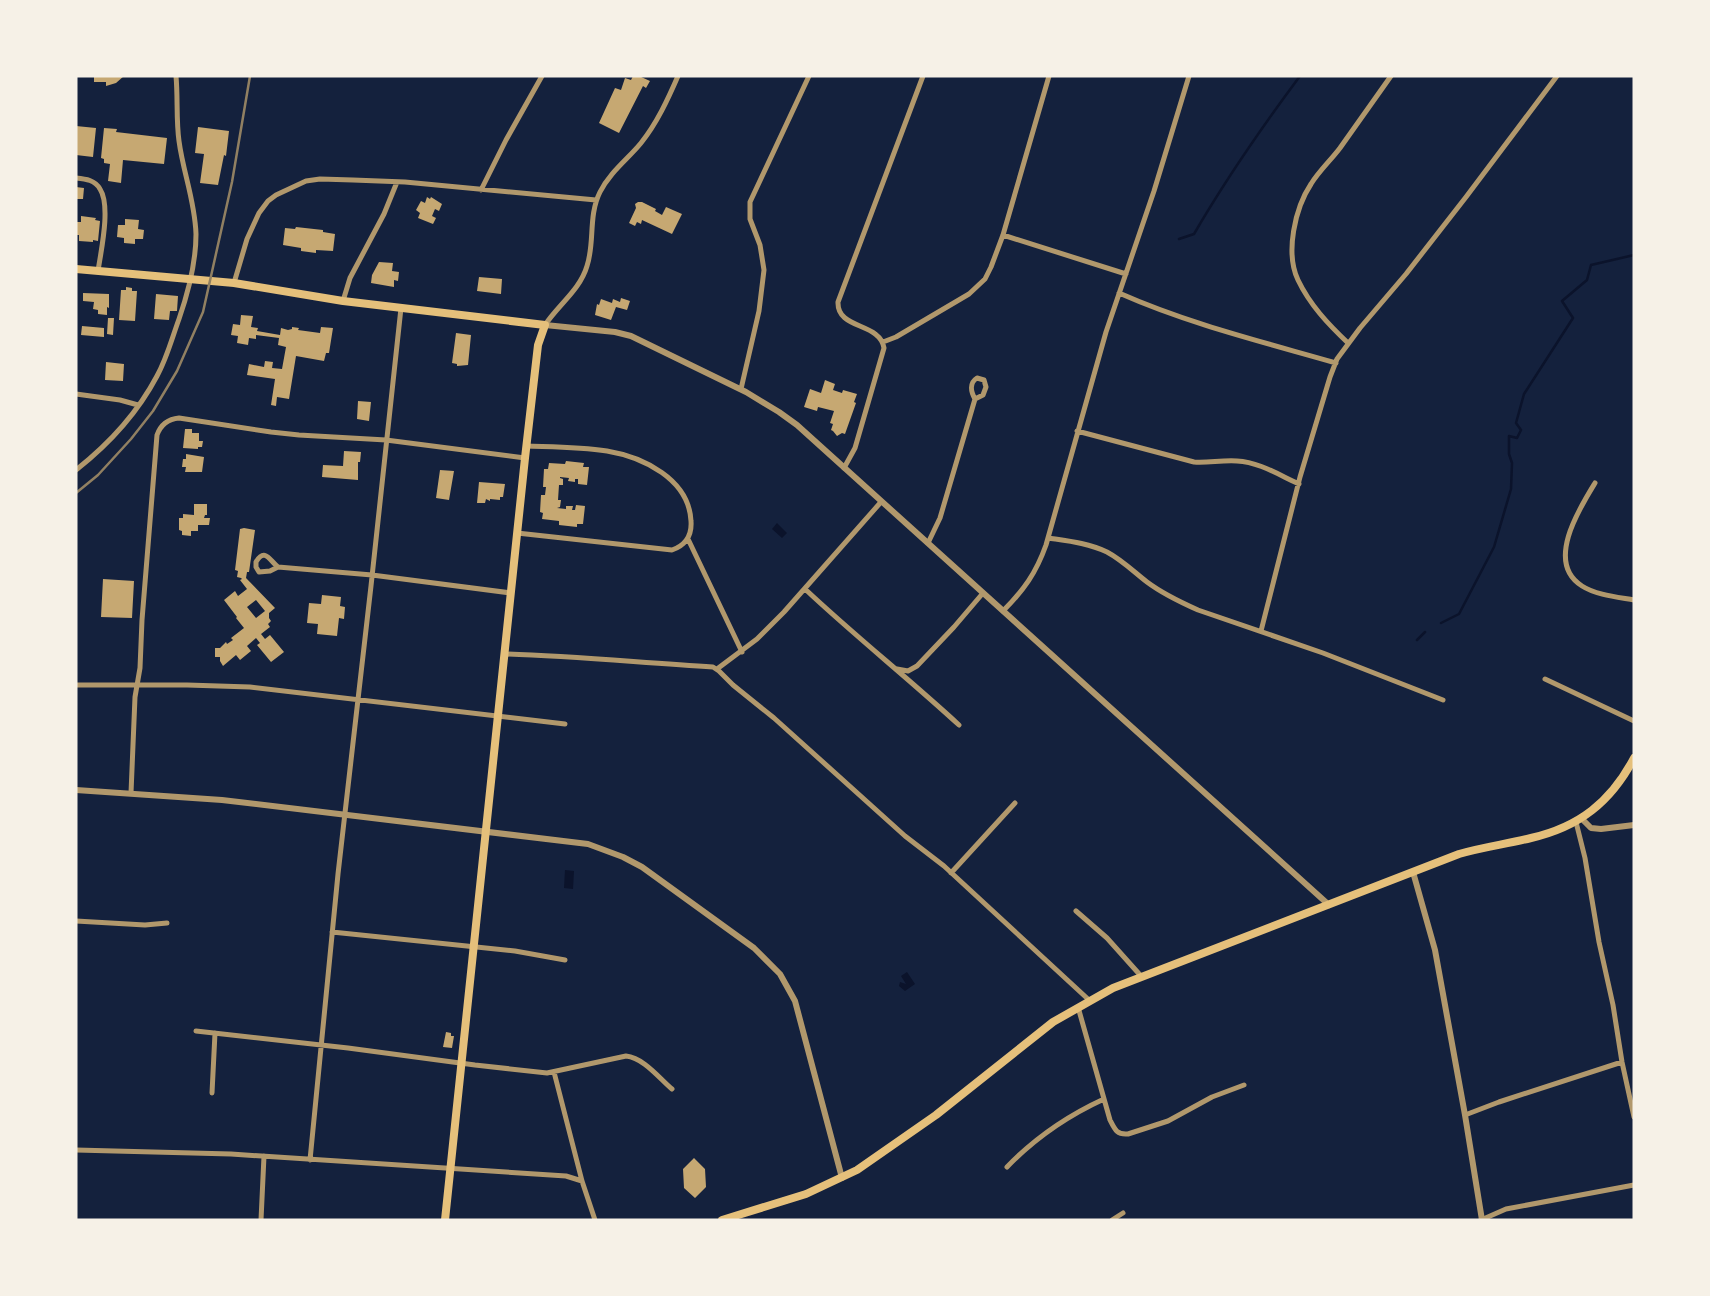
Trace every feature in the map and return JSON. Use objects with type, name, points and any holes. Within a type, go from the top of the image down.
[{"type":"main road","points":[[76,269],[234,283],[343,301],[545,325],[538,345],[526,446],[445,1220]]},
{"type":"main road","points":[[722,1220],[806,1194],[857,1170],[924,1124],[1053,1022],[1089,1000],[1142,976],[1413,872],[1473,850],[1548,833],[1579,820],[1609,795],[1634,758]]},
{"type":"street","points":[[76,470],[111,438],[138,405],[152,384],[166,358],[185,301],[196,235],[193,201],[178,139],[176,76]]},
{"type":"street","points":[[481,190],[506,140],[542,76]]},
{"type":"street","points":[[545,325],[576,286],[587,267],[596,200],[607,180],[642,142],[653,127],[678,76]]},
{"type":"street","points":[[741,389],[759,311],[764,270],[760,246],[750,219],[750,202],[809,76]]},
{"type":"street","points":[[844,468],[856,448],[884,353],[883,342],[878,334],[843,317],[838,308],[838,302],[922,76]]},
{"type":"street","points":[[883,342],[896,338],[968,294],[977,287],[991,267],[1004,235],[1049,76]]},
{"type":"street","points":[[1003,611],[1029,581],[1038,566],[1048,538],[1106,332],[1154,191],[1189,76]]},
{"type":"street","points":[[1348,343],[1316,309],[1297,278],[1294,260],[1294,230],[1302,200],[1311,184],[1339,149],[1391,76]]},
{"type":"street","points":[[1261,631],[1299,484],[1330,377],[1336,363],[1348,343],[1466,198],[1557,76]]},
{"type":"street","points":[[76,178],[89,179],[100,187],[104,198],[104,229],[98,271]]},
{"type":"street","points":[[234,283],[252,226],[259,213],[268,201],[297,184],[320,179],[397,182],[596,200]]},
{"type":"street","points":[[343,301],[350,278],[384,214],[397,182]]},
{"type":"street","points":[[1004,235],[1126,274]]},
{"type":"street","points":[[1119,294],[1195,323],[1336,363]]},
{"type":"street","points":[[310,1160],[332,932],[401,308]]},
{"type":"street","points":[[545,325],[615,332],[630,336],[741,389],[779,412],[928,543],[1329,905]]},
{"type":"street","points":[[76,394],[120,400],[138,405]]},
{"type":"street","points":[[928,543],[940,518],[975,399]]},
{"type":"street","points":[[131,793],[137,684],[140,668],[157,435],[159,429],[168,421],[179,418],[298,435],[386,440],[525,458]]},
{"type":"street","points":[[1077,431],[1194,462],[1205,463],[1226,460],[1252,463],[1299,484]]},
{"type":"street","points":[[517,533],[668,550],[678,548],[688,539],[691,524],[691,514],[686,499],[679,487],[656,469],[638,460],[609,451],[588,448],[526,446]]},
{"type":"street","points":[[1595,483],[1572,524],[1566,548],[1566,563],[1572,577],[1582,586],[1590,590],[1634,600]]},
{"type":"street","points":[[717,669],[742,652],[763,634],[881,502]]},
{"type":"street","points":[[1048,538],[1079,542],[1107,552],[1127,565],[1148,583],[1180,602],[1198,610],[1323,653],[1443,700]]},
{"type":"street","points":[[688,539],[742,652]]},
{"type":"street","points":[[278,567],[372,575],[511,593]]},
{"type":"street","points":[[805,589],[863,642],[959,724]]},
{"type":"street","points":[[896,669],[908,671],[917,666],[983,593]]},
{"type":"street","points":[[505,654],[559,656],[713,667],[717,669],[899,830],[951,873],[1089,1000]]},
{"type":"street","points":[[1545,680],[1634,722]]},
{"type":"street","points":[[76,685],[137,684],[250,687],[565,724]]},
{"type":"street","points":[[76,790],[222,800],[346,814],[588,844],[623,856],[642,867],[754,948],[780,974],[794,1001],[842,1178]]},
{"type":"street","points":[[951,873],[1014,803]]},
{"type":"street","points":[[1579,820],[1591,828],[1601,829],[1634,825]]},
{"type":"street","points":[[1579,820],[1579,835],[1595,910],[1599,942],[1614,1005],[1622,1062],[1634,1117]]},
{"type":"street","points":[[1413,872],[1435,950],[1466,1115],[1482,1219],[1506,1209],[1634,1185]]},
{"type":"street","points":[[1076,911],[1107,938],[1142,976]]},
{"type":"street","points":[[76,921],[145,925],[167,923]]},
{"type":"street","points":[[332,932],[515,951],[565,960]]},
{"type":"street","points":[[1078,1007],[1110,1120],[1116,1132],[1128,1134],[1178,1117],[1212,1097],[1244,1085]]},
{"type":"street","points":[[196,1031],[547,1073],[626,1056],[633,1057],[645,1065],[672,1089]]},
{"type":"street","points":[[212,1093],[215,1033]]},
{"type":"street","points":[[1466,1115],[1499,1102],[1622,1062]]},
{"type":"street","points":[[554,1072],[582,1181],[595,1220]]},
{"type":"street","points":[[1008,1167],[1050,1129],[1070,1116],[1104,1099]]},
{"type":"street","points":[[76,1150],[264,1156],[566,1176],[582,1181]]},
{"type":"street","points":[[261,1220],[264,1156]]},
{"type":"street","points":[[1112,1220],[1123,1213]]},
{"type":"water","points":[[777,523],[787,533],[782,538],[772,529]]},
{"type":"water","points":[[565,870],[574,871],[573,889],[564,888]]},
{"type":"water","points":[[907,972],[915,984],[905,991],[899,986],[900,982],[906,984],[901,976]]},
{"type":"building","points":[[94,76],[124,76],[116,83],[106,86],[106,82],[94,82]]},
{"type":"building","points":[[633,76],[639,76],[650,81],[646,88],[643,86],[619,133],[599,123],[615,88],[621,90],[625,78],[631,80]]},
{"type":"building","points":[[76,126],[96,128],[93,157],[76,155]]},
{"type":"building","points":[[198,127],[229,131],[226,156],[224,155],[218,185],[200,183],[204,154],[195,153]]},
{"type":"building","points":[[104,128],[117,129],[116,132],[167,138],[164,164],[123,160],[121,183],[108,181],[110,164],[104,163],[104,159],[101,158]]},
{"type":"building","points":[[76,187],[84,188],[83,199],[76,199]]},
{"type":"building","points":[[427,197],[430,199],[431,197],[442,204],[439,211],[435,209],[432,216],[436,218],[433,224],[418,218],[420,213],[416,210],[421,201],[425,203]]},
{"type":"building","points":[[638,202],[656,209],[655,211],[662,215],[666,207],[682,214],[672,234],[642,220],[641,224],[637,222],[635,226],[629,223],[636,208],[635,204]]},
{"type":"building","points":[[81,216],[96,218],[95,220],[100,221],[98,241],[79,241],[79,235],[76,235],[77,222],[81,222]]},
{"type":"building","points":[[125,219],[139,220],[138,229],[144,230],[143,239],[135,239],[135,244],[124,243],[124,238],[117,237],[118,225],[125,225]]},
{"type":"building","points":[[296,227],[323,230],[323,232],[335,234],[333,251],[316,250],[316,253],[301,251],[301,248],[283,245],[285,228],[295,229]]},
{"type":"building","points":[[379,262],[393,263],[392,271],[399,272],[398,281],[394,280],[394,287],[371,283],[372,275]]},
{"type":"building","points":[[479,277],[502,279],[501,294],[477,291]]},
{"type":"building","points":[[126,287],[132,288],[132,291],[137,291],[135,321],[119,320],[121,290],[126,290]]},
{"type":"building","points":[[83,293],[109,294],[107,315],[98,314],[98,310],[93,309],[94,302],[83,301]]},
{"type":"building","points":[[156,294],[178,296],[177,311],[170,311],[169,320],[154,319]]},
{"type":"building","points":[[621,298],[630,301],[627,310],[616,307],[611,320],[595,315],[597,304],[599,305],[601,299],[612,303],[613,299],[620,302]]},
{"type":"building","points":[[241,315],[253,316],[251,327],[258,328],[257,331],[280,335],[281,328],[288,330],[292,329],[292,327],[299,328],[298,330],[320,333],[321,327],[333,328],[329,353],[326,353],[324,361],[296,356],[289,399],[277,397],[276,406],[271,405],[275,379],[247,375],[249,364],[264,367],[265,361],[273,362],[272,368],[282,369],[286,347],[278,345],[279,338],[256,335],[256,339],[249,338],[248,345],[237,343],[238,336],[231,335],[233,324],[240,325]]},
{"type":"building","points":[[108,318],[114,318],[113,335],[107,334]]},
{"type":"building","points":[[82,326],[104,328],[104,337],[81,335]]},
{"type":"building","points":[[456,333],[471,335],[468,365],[457,366],[457,364],[452,363]]},
{"type":"building","points":[[106,362],[124,364],[123,381],[105,380]]},
{"type":"building","points":[[825,380],[835,384],[833,390],[842,393],[843,390],[857,394],[854,402],[856,403],[845,434],[842,433],[837,436],[831,430],[833,424],[830,423],[834,411],[818,407],[817,411],[804,407],[810,389],[821,393]]},
{"type":"building","points":[[358,401],[371,402],[369,421],[357,419]]},
{"type":"building","points":[[185,429],[192,429],[192,433],[199,433],[199,441],[203,441],[202,447],[198,447],[198,449],[183,448]]},
{"type":"building","points":[[344,451],[361,452],[360,462],[358,462],[358,480],[322,477],[323,465],[343,466]]},
{"type":"building","points":[[186,454],[204,457],[202,472],[185,472],[186,467],[182,467]]},
{"type":"building","points":[[566,461],[584,463],[583,467],[589,467],[587,485],[578,484],[578,479],[575,479],[575,482],[568,481],[569,478],[560,477],[563,479],[563,485],[559,485],[558,500],[561,500],[560,507],[557,508],[566,509],[566,506],[573,506],[572,510],[575,510],[576,505],[585,506],[583,524],[577,524],[577,527],[559,525],[559,521],[542,519],[543,513],[540,512],[541,495],[545,495],[546,487],[543,487],[544,469],[548,469],[549,463],[565,464]]},
{"type":"building","points":[[440,470],[454,471],[449,500],[436,498]]},
{"type":"building","points":[[479,482],[505,484],[503,497],[500,497],[500,500],[490,499],[490,501],[486,499],[485,503],[477,503]]},
{"type":"building","points":[[194,504],[207,504],[207,515],[204,518],[210,518],[209,525],[198,525],[198,531],[191,531],[191,536],[182,535],[182,531],[179,530],[179,518],[183,518],[183,514],[194,515]]},
{"type":"building","points":[[240,529],[255,530],[249,572],[247,572],[246,578],[275,608],[269,613],[271,621],[268,624],[270,627],[261,634],[265,639],[270,635],[284,652],[271,662],[257,645],[260,643],[256,638],[247,646],[251,651],[240,660],[236,655],[223,666],[220,657],[215,657],[215,648],[220,648],[226,642],[227,644],[233,640],[231,638],[244,628],[224,600],[235,591],[238,596],[247,589],[240,580],[242,579],[237,577],[238,571],[235,570]],"holes":[[[256,600],[265,611],[256,618],[247,607]]]},
{"type":"building","points":[[103,579],[134,581],[132,618],[101,617]]},
{"type":"building","points":[[322,595],[341,597],[340,606],[345,607],[344,619],[339,618],[337,636],[317,634],[318,624],[307,623],[309,603],[321,604]]},
{"type":"building","points":[[446,1032],[454,1036],[452,1048],[443,1047]]},
{"type":"building","points":[[694,1158],[705,1169],[706,1187],[695,1198],[684,1188],[683,1169]]},
{"type":"waterway","points":[[1179,239],[1194,234],[1245,153],[1300,76]]},
{"type":"waterway","points":[[1441,623],[1459,614],[1494,547],[1511,489],[1512,463],[1509,454],[1509,436],[1517,438],[1521,430],[1516,423],[1524,394],[1573,318],[1562,301],[1587,280],[1591,265],[1634,255]]},
{"type":"waterway","points":[[1417,640],[1425,632]]},
{"type":"railway","points":[[76,493],[98,475],[131,439],[153,411],[177,371],[203,312],[232,182],[250,76]]}]
